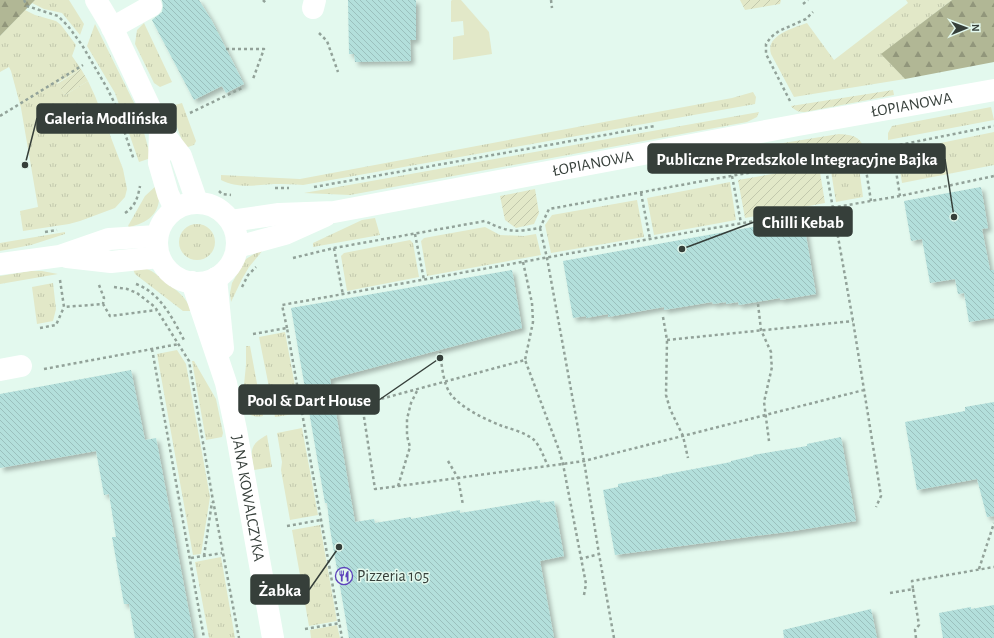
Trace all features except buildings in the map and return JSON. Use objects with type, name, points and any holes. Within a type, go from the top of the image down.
[{"type":"street","points":[[96,0],[112,28],[160,129],[181,156],[197,202]]},
{"type":"street","points":[[112,28],[151,6]]},
{"type":"street","name":"ŁOPIANOWA","points":[[231,221],[279,214],[334,212],[798,125],[994,90]]},
{"type":"street","points":[[160,129],[159,163],[168,194],[175,209]]},
{"type":"street","points":[[197,202],[210,205],[221,211],[231,221],[236,233],[237,247],[233,259],[226,270],[216,278],[204,282],[192,282],[178,278],[167,269],[158,247],[160,226],[166,216],[175,209],[186,204],[197,202]]},
{"type":"street","name":"ŁOPIANOWA","points":[[237,247],[284,234],[334,212]]},
{"type":"street","points":[[0,264],[60,256],[110,239],[124,238],[158,247]]},
{"type":"street","points":[[60,256],[111,262],[127,260],[158,247]]},
{"type":"street","name":"JANA KOWALCZYKA","points":[[216,278],[226,383],[236,430],[273,638]]},
{"type":"street","name":"JANA KOWALCZYKA","points":[[192,282],[226,383]]},
{"type":"street","points":[[0,370],[22,366]]},
{"type":"path","points":[[24,0],[28,6],[58,16],[68,26],[82,45],[115,104],[135,163]]},
{"type":"path","points":[[263,0],[267,4]]},
{"type":"path","points":[[551,0],[552,8]]},
{"type":"path","points":[[803,4],[808,0]]},
{"type":"path","points":[[790,101],[766,54],[766,44],[771,37],[779,31],[806,19],[813,12]]},
{"type":"path","points":[[319,33],[327,41],[338,72]]},
{"type":"path","points":[[226,49],[264,49],[253,79]]},
{"type":"path","points":[[0,116],[83,65]]},
{"type":"path","points":[[190,113],[244,87]]},
{"type":"path","points":[[614,638],[584,461],[547,258],[540,228],[549,209],[994,126]]},
{"type":"path","points":[[892,146],[900,196]]},
{"type":"path","points":[[863,151],[871,201]]},
{"type":"path","points":[[824,158],[853,321],[881,496],[876,507]]},
{"type":"path","points":[[732,176],[741,223]]},
{"type":"path","points":[[342,638],[282,306],[650,239],[900,196],[994,176]]},
{"type":"path","points":[[124,238],[122,215],[131,209],[138,197],[140,185]]},
{"type":"path","points":[[217,190],[222,194],[233,196]]},
{"type":"path","points":[[641,193],[650,239]]},
{"type":"path","points":[[291,259],[334,248],[485,221],[503,230],[516,232],[540,228]]},
{"type":"path","points":[[38,233],[60,230]]},
{"type":"path","points":[[415,234],[424,280]]},
{"type":"path","points":[[334,248],[343,295]]},
{"type":"path","points":[[127,260],[128,282],[142,286],[162,303],[173,320]]},
{"type":"path","points":[[241,291],[248,275],[261,262]]},
{"type":"path","points":[[523,262],[532,303],[533,322],[525,360],[559,450],[586,584],[584,595]]},
{"type":"path","points":[[54,279],[68,281]]},
{"type":"path","points":[[40,328],[56,325],[64,307],[60,280]]},
{"type":"path","points":[[91,284],[127,289],[137,293],[147,300],[157,310],[189,361],[238,638]]},
{"type":"path","points":[[99,285],[104,298],[103,304],[110,316],[157,310]]},
{"type":"path","points":[[64,307],[103,304]]},
{"type":"path","points":[[758,304],[761,330],[770,352],[772,363],[770,379],[764,402],[769,440]]},
{"type":"path","points":[[663,317],[667,340],[666,395],[670,409],[683,436],[688,458]]},
{"type":"path","points":[[667,340],[853,321]]},
{"type":"path","points":[[253,334],[287,328]]},
{"type":"path","points":[[42,374],[42,370],[179,344]]},
{"type":"path","points":[[152,350],[204,638]]},
{"type":"path","points":[[440,352],[445,381],[452,396],[468,409],[494,422],[522,433],[534,440],[542,452],[548,466]]},
{"type":"path","points":[[525,360],[362,404],[375,489],[584,461],[864,390]]},
{"type":"path","points":[[398,486],[410,447],[407,436],[407,419],[411,403],[418,388]]},
{"type":"path","points":[[448,462],[458,478],[463,505]]},
{"type":"path","points":[[204,556],[213,500]]},
{"type":"path","points":[[287,526],[321,520]]},
{"type":"path","points":[[979,569],[994,523]]},
{"type":"path","points":[[190,558],[222,553]]},
{"type":"path","points":[[580,559],[599,554]]},
{"type":"path","points":[[916,638],[915,630],[919,625],[912,581],[994,567]]},
{"type":"path","points":[[890,592],[913,589]]},
{"type":"path","points":[[305,629],[340,623]]},
{"type":"green space","points":[[0,0],[35,0],[0,36]]},
{"type":"green space","points":[[35,0],[69,0],[84,24],[80,35],[62,13],[44,9],[32,3]]},
{"type":"green space","points":[[452,0],[461,0],[489,32],[492,54],[453,60],[453,37],[464,35],[463,21],[451,22]]},
{"type":"green space","points":[[740,0],[781,0],[780,4],[745,10]]},
{"type":"green space","points":[[906,0],[952,0],[882,54],[905,79],[794,97],[771,54],[770,47],[776,37],[788,30],[807,23],[834,60],[908,3]]},
{"type":"green space","points":[[952,0],[994,0],[994,62],[905,79],[881,54]]},
{"type":"green space","points":[[25,10],[35,15],[56,21],[61,25],[76,45],[72,56],[81,69],[57,83],[65,95],[88,81],[123,169],[127,189],[125,197],[115,208],[69,224],[23,231],[20,211],[38,207],[21,108],[11,71],[9,67],[0,72],[0,36]]},
{"type":"green space","points":[[144,23],[172,82],[160,87],[154,83],[135,44],[137,30]]},
{"type":"green space","points":[[95,24],[138,111],[151,158],[139,162],[115,93],[87,46]]},
{"type":"green space","points":[[81,69],[88,81],[65,95],[57,84]]},
{"type":"green space","points":[[893,90],[894,95],[805,112],[797,111],[791,106]]},
{"type":"green space","points":[[753,92],[756,97],[755,104],[303,185],[234,185],[221,180],[221,175],[300,179],[732,98]]},
{"type":"green space","points":[[182,103],[196,141],[194,145],[185,148],[174,116],[175,105]]},
{"type":"green space","points":[[991,107],[994,120],[888,140],[888,133],[892,126]]},
{"type":"green space","points":[[759,112],[757,117],[747,122],[350,195],[304,193]]},
{"type":"green space","points":[[994,132],[994,165],[902,183],[897,152]]},
{"type":"green space","points":[[839,134],[850,135],[856,138],[863,146],[780,161],[777,144]]},
{"type":"green space","points":[[858,160],[863,197],[836,202],[830,165]]},
{"type":"green space","points":[[819,166],[825,203],[745,218],[738,180]]},
{"type":"green space","points":[[730,182],[736,220],[654,235],[647,198]]},
{"type":"green space","points":[[157,185],[159,201],[154,213],[144,222],[129,227],[128,226],[145,196]]},
{"type":"green space","points":[[535,189],[539,213],[534,224],[516,228],[505,220],[500,196]]},
{"type":"green space","points":[[637,200],[644,237],[551,253],[545,225],[552,215]]},
{"type":"green space","points":[[375,218],[380,235],[313,247],[313,243],[362,220]]},
{"type":"green space","points":[[200,224],[210,229],[214,235],[214,249],[210,255],[204,259],[194,260],[184,255],[180,249],[179,239],[184,229],[190,225]]},
{"type":"green space","points":[[485,227],[500,235],[524,236],[536,234],[541,255],[427,276],[421,241],[424,238]]},
{"type":"green space","points":[[65,232],[65,234],[31,245],[0,251],[0,243]]},
{"type":"green space","points":[[410,240],[413,243],[419,277],[347,291],[341,256],[344,253]]},
{"type":"green space","points":[[263,250],[249,267],[231,302],[230,293],[232,283],[246,259]]},
{"type":"green space","points":[[142,268],[152,271],[183,296],[192,311],[183,311],[135,274],[133,269]]},
{"type":"green space","points":[[30,271],[42,271],[58,274],[0,284],[0,276]]},
{"type":"green space","points":[[53,283],[56,309],[53,321],[37,324],[32,287]]},
{"type":"green space","points":[[285,332],[300,413],[275,417],[259,337]]},
{"type":"green space","points":[[246,346],[250,346],[263,416],[257,417],[251,415],[242,404],[246,365]]},
{"type":"green space","points":[[177,350],[186,364],[210,497],[201,554],[193,555],[157,354]]},
{"type":"green space","points":[[192,361],[194,361],[216,399],[223,433],[222,437],[206,440]]},
{"type":"green space","points":[[302,428],[318,515],[290,520],[281,470],[282,462],[277,433]]},
{"type":"green space","points":[[267,435],[272,467],[254,470],[252,450],[257,442]]},
{"type":"green space","points":[[320,525],[337,621],[309,626],[292,530]]},
{"type":"green space","points":[[221,557],[235,638],[209,638],[195,562]]},
{"type":"green space","points":[[337,625],[340,638],[311,638],[310,630]]},
{"type":"place","name":"Galeria Modlińska","points":[[25,165]]},
{"type":"place","name":"Publiczne Przedszkole Integracyjne Bajka","points":[[954,217]]},
{"type":"place","name":"Chilli Kebab","points":[[682,249]]},
{"type":"place","name":"Pool & Dart House","points":[[440,358]]},
{"type":"place","name":"Żabka","points":[[339,547]]},
{"type":"place","name":"Pizzeria 105","points":[[344,576]]}]
